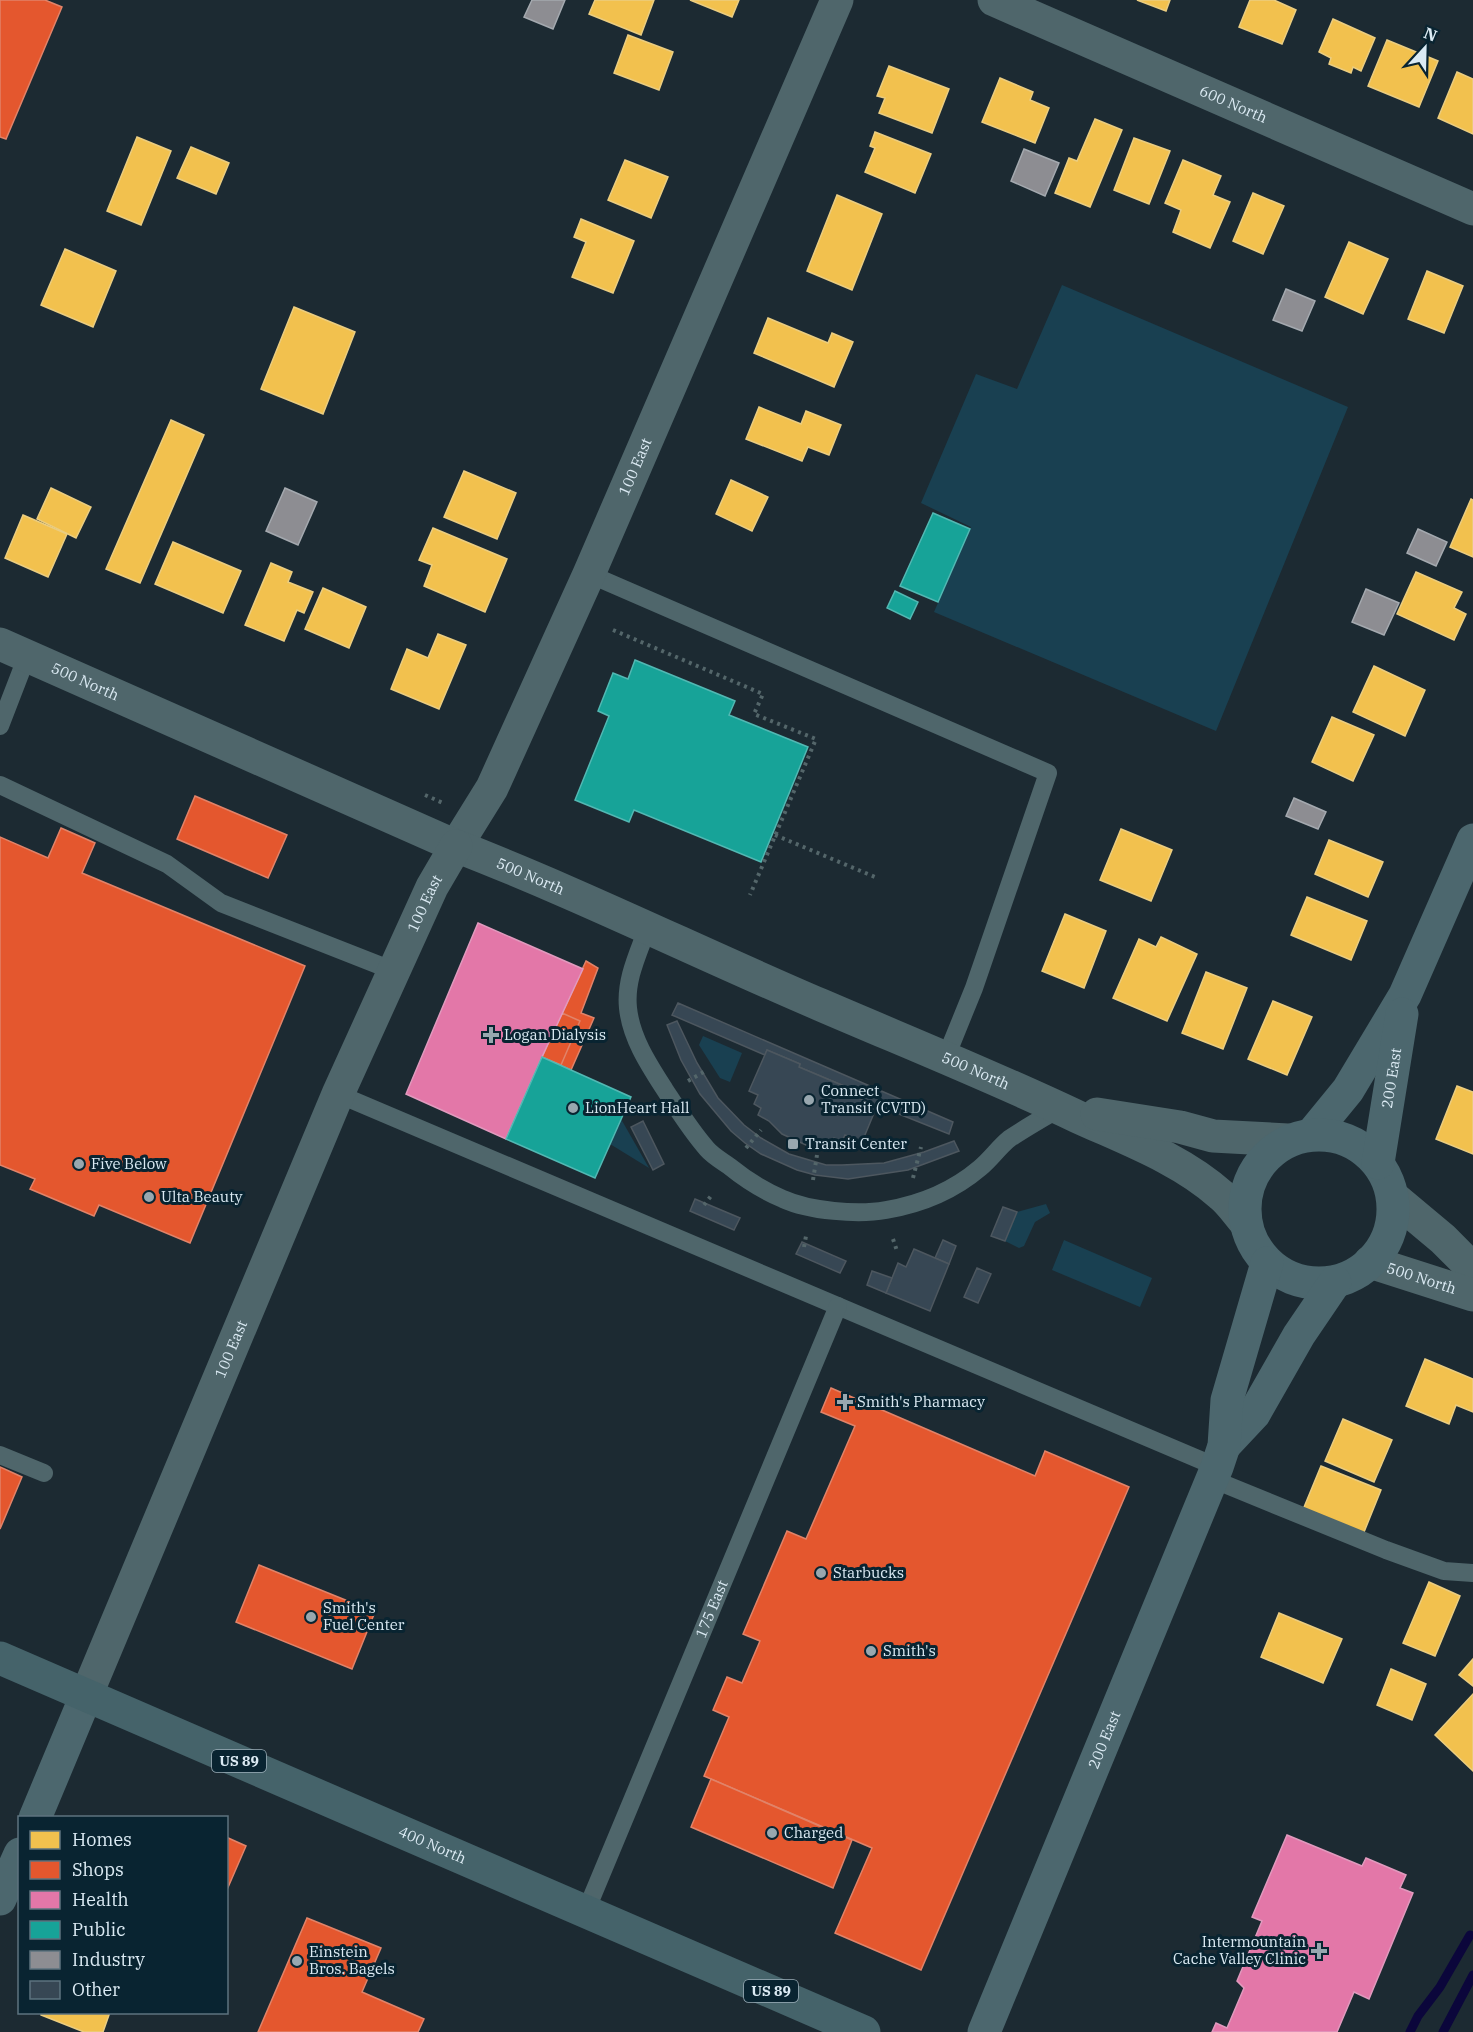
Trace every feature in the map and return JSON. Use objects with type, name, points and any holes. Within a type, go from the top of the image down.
[{"type":"main road","name":"200 East","points":[[1300,1137],[1348,1090],[1405,995],[1473,840]]},
{"type":"main road","name":"200 East","points":[[1378,1163],[1405,995]]},
{"type":"main road","points":[[1337,1136],[1359,1146],[1378,1163],[1394,1198],[1389,1234],[1377,1256],[1358,1272],[1335,1282],[1311,1283],[1287,1277],[1267,1263],[1252,1243],[1245,1222],[1244,1196],[1252,1173],[1268,1154],[1300,1137],[1337,1136]]},
{"type":"main road","name":"200 East","points":[[1218,1464],[1227,1400],[1267,1263]]},
{"type":"main road","name":"200 East","points":[[984,2032],[1218,1464],[1254,1414],[1299,1335],[1335,1282]]},
{"type":"main road","name":"400 North","points":[[0,1658],[864,2032]]},
{"type":"main road","name":"100 East","points":[[36,1816],[86,1696]]},
{"type":"main road","points":[[0,1898],[18,1858]]},
{"type":"street","name":"100 East","points":[[86,1696],[339,1094],[432,887],[492,788],[589,574],[837,0]]},
{"type":"street","name":"600 North","points":[[994,0],[1473,209]]},
{"type":"street","name":"500 North","points":[[14,650],[456,846],[506,865],[647,929],[1060,1108],[1166,1158],[1192,1174],[1222,1195],[1245,1222]]},
{"type":"street","name":"500 North","points":[[1060,1108],[1180,1127],[1213,1136],[1300,1137]]},
{"type":"street","name":"500 North","points":[[1394,1198],[1443,1239],[1473,1269]]},
{"type":"street","name":"500 North","points":[[1370,1262],[1473,1295]]},
{"type":"lane","points":[[589,574],[1048,773],[974,988],[946,1057]]},
{"type":"lane","points":[[0,726],[14,650]]},
{"type":"lane","points":[[0,784],[166,864],[221,903],[394,971]]},
{"type":"lane","points":[[647,929],[630,976],[628,990],[628,1007],[632,1026],[641,1050],[682,1116],[709,1151],[747,1180],[785,1200],[828,1210],[858,1213],[885,1211],[940,1196],[982,1167],[1008,1140],[1060,1108]]},
{"type":"lane","points":[[339,1094],[838,1306],[1218,1464],[1405,1557],[1444,1571],[1473,1573]]},
{"type":"lane","name":"175 East","points":[[586,1911],[838,1306]]},
{"type":"lane","points":[[0,1455],[44,1473]]},
{"type":"path","points":[[613,630],[763,694],[754,714],[816,739],[750,895]]},
{"type":"path","points":[[775,835],[875,877]]},
{"type":"path","points":[[685,1083],[706,1070]]},
{"type":"path","points":[[746,1148],[761,1130]]},
{"type":"path","points":[[913,1179],[921,1147]]},
{"type":"path","points":[[813,1180],[817,1155]]},
{"type":"path","points":[[704,1205],[711,1196]]},
{"type":"path","points":[[804,1247],[806,1236]]},
{"type":"path","points":[[893,1239],[897,1251]]},
{"type":"shaded area","points":[[1062,285],[1348,407],[1216,731],[934,612],[971,527],[921,503],[976,374],[1017,389]]},
{"type":"shaded area","points":[[703,1036],[742,1053],[730,1082],[720,1078],[699,1045]]},
{"type":"shaded area","points":[[621,1119],[649,1168],[610,1144]]},
{"type":"shaded area","points":[[1046,1204],[1050,1213],[1035,1222],[1024,1246],[1019,1248],[1005,1241],[1017,1212]]},
{"type":"shaded area","points":[[1064,1240],[1152,1278],[1140,1307],[1052,1270]]},
{"type":"building: Homes","points":[[595,0],[654,0],[641,35],[589,14]]},
{"type":"building: Homes","points":[[690,0],[739,0],[732,17]]},
{"type":"building: Homes","points":[[1137,0],[1170,0],[1166,11]]},
{"type":"building: Homes","points":[[1250,0],[1274,0],[1296,10],[1282,44],[1239,27]]},
{"type":"building: Homes","points":[[1333,19],[1375,38],[1361,71],[1353,67],[1351,73],[1329,64],[1331,58],[1319,52]]},
{"type":"building: Homes","points":[[628,35],[673,52],[659,90],[614,73]]},
{"type":"building: Homes","points":[[1387,40],[1438,61],[1419,107],[1368,86]]},
{"type":"building: Homes","points":[[889,66],[949,89],[932,133],[879,113],[885,98],[877,96]]},
{"type":"building: Homes","points":[[1457,72],[1473,79],[1473,134],[1438,118]]},
{"type":"building: Homes","points":[[1000,78],[1033,92],[1030,100],[1049,108],[1035,143],[982,122]]},
{"type":"building: Homes","points":[[1095,119],[1122,130],[1090,207],[1055,193],[1069,158],[1077,161]]},
{"type":"building: Homes","points":[[875,132],[931,154],[915,193],[865,172],[875,148],[870,146]]},
{"type":"building: Homes","points":[[137,137],[171,151],[141,225],[107,211]]},
{"type":"building: Homes","points":[[1134,138],[1170,151],[1149,204],[1114,190]]},
{"type":"building: Homes","points":[[191,147],[229,163],[216,194],[177,178]]},
{"type":"building: Homes","points":[[625,160],[668,177],[651,218],[608,200]]},
{"type":"building: Homes","points":[[1183,160],[1221,176],[1213,195],[1230,202],[1210,248],[1173,232],[1181,210],[1165,203]]},
{"type":"building: Homes","points":[[1253,193],[1284,206],[1263,254],[1233,241]]},
{"type":"building: Homes","points":[[837,195],[882,214],[852,290],[807,271]]},
{"type":"building: Homes","points":[[581,219],[634,241],[613,293],[572,277],[586,242],[574,237]]},
{"type":"building: Homes","points":[[1349,242],[1388,259],[1363,314],[1325,297]]},
{"type":"building: Homes","points":[[65,249],[116,271],[93,327],[41,305]]},
{"type":"building: Homes","points":[[1427,271],[1463,286],[1444,333],[1408,319]]},
{"type":"building: Homes","points":[[294,307],[355,332],[323,414],[261,389]]},
{"type":"building: Homes","points":[[768,318],[828,343],[832,333],[853,342],[834,387],[754,353]]},
{"type":"building: Homes","points":[[759,407],[801,424],[806,411],[841,425],[829,455],[808,447],[802,461],[746,439]]},
{"type":"building: Homes","points":[[171,420],[204,435],[140,583],[106,569]]},
{"type":"building: Homes","points":[[464,471],[516,493],[497,539],[444,517]]},
{"type":"building: Homes","points":[[731,480],[768,497],[752,531],[716,514]]},
{"type":"building: Homes","points":[[51,488],[91,507],[76,538],[37,519]]},
{"type":"building: Homes","points":[[1471,499],[1473,500],[1473,557],[1450,547]]},
{"type":"building: Homes","points":[[23,515],[67,534],[48,577],[5,558]]},
{"type":"building: Homes","points":[[433,528],[507,559],[485,612],[424,586],[432,565],[419,560]]},
{"type":"building: Homes","points":[[173,542],[241,571],[223,613],[155,584]]},
{"type":"building: Homes","points":[[271,563],[292,572],[288,582],[313,592],[304,613],[297,610],[284,641],[245,625]]},
{"type":"building: Homes","points":[[1416,572],[1462,592],[1454,608],[1466,614],[1454,640],[1397,614]]},
{"type":"building: Homes","points":[[323,588],[366,607],[349,648],[305,629]]},
{"type":"building: Homes","points":[[438,634],[466,645],[439,709],[391,689],[407,649],[428,658]]},
{"type":"building: Homes","points":[[1374,666],[1425,690],[1405,736],[1353,712]]},
{"type":"building: Homes","points":[[1332,717],[1374,735],[1353,781],[1312,762]]},
{"type":"building: Homes","points":[[1121,829],[1172,850],[1151,901],[1100,880]]},
{"type":"building: Homes","points":[[1329,840],[1383,862],[1368,897],[1315,874]]},
{"type":"building: Homes","points":[[1307,897],[1367,921],[1351,960],[1291,935]]},
{"type":"building: Homes","points":[[1065,914],[1106,931],[1084,988],[1042,971]]},
{"type":"building: Homes","points":[[1161,937],[1197,954],[1167,1021],[1113,998],[1139,939],[1156,947]]},
{"type":"building: Homes","points":[[1206,972],[1247,988],[1223,1049],[1182,1033]]},
{"type":"building: Homes","points":[[1273,1001],[1312,1017],[1287,1075],[1248,1059]]},
{"type":"building: Homes","points":[[1457,1086],[1473,1092],[1473,1154],[1436,1139]]},
{"type":"building: Homes","points":[[1425,1359],[1473,1379],[1473,1412],[1456,1405],[1449,1424],[1406,1406]]},
{"type":"building: Homes","points":[[1343,1419],[1392,1440],[1374,1482],[1325,1461]]},
{"type":"building: Homes","points":[[1321,1466],[1381,1490],[1362,1537],[1302,1512]]},
{"type":"building: Homes","points":[[1429,1582],[1460,1596],[1435,1656],[1403,1643]]},
{"type":"building: Homes","points":[[1279,1613],[1342,1639],[1323,1683],[1261,1657]]},
{"type":"building: Homes","points":[[1473,1659],[1473,1686],[1459,1675]]},
{"type":"building: Homes","points":[[1391,1669],[1426,1684],[1412,1720],[1377,1705]]},
{"type":"building: Homes","points":[[1473,1694],[1473,1771],[1435,1735]]},
{"type":"building: Homes","points":[[109,2014],[103,2032],[84,2032],[41,2015]]},
{"type":"building: Shops","points":[[0,0],[45,0],[62,7],[6,139],[0,137]]},
{"type":"building: Shops","points":[[195,796],[287,835],[268,878],[177,839]]},
{"type":"building: Shops","points":[[61,828],[95,843],[82,873],[305,966],[190,1243],[99,1205],[94,1216],[30,1189],[35,1179],[0,1165],[0,837],[48,858]]},
{"type":"building: Shops","points":[[586,961],[598,968],[581,1013],[594,1018],[571,1070],[542,1057]]},
{"type":"building: Shops","points":[[562,1013],[580,1021],[561,1065],[542,1057]]},
{"type":"building: Shops","points":[[831,1388],[1035,1476],[1045,1451],[1129,1487],[921,1970],[835,1933],[872,1848],[704,1776],[729,1717],[713,1710],[727,1677],[742,1683],[760,1641],[743,1634],[787,1531],[806,1539],[855,1426],[821,1412]]},
{"type":"building: Shops","points":[[0,1467],[22,1477],[0,1529]]},
{"type":"building: Shops","points":[[259,1565],[375,1612],[352,1669],[236,1622]]},
{"type":"building: Shops","name":"Charged","points":[[711,1779],[852,1840],[833,1888],[691,1827]]},
{"type":"building: Shops","points":[[228,1838],[246,1846],[228,1887]]},
{"type":"building: Shops","points":[[307,1918],[381,1948],[362,1992],[424,2019],[418,2032],[258,2032]]},
{"type":"building: Health","name":"Logan Dialysis","points":[[478,923],[583,969],[506,1139],[406,1094]]},
{"type":"building: Health","name":"Intermountain Cache Valley Clinic","points":[[1287,1835],[1362,1866],[1366,1858],[1406,1875],[1400,1888],[1413,1893],[1369,1999],[1354,1992],[1337,2032],[1212,2032],[1216,2023],[1227,2028],[1244,1988],[1237,1981],[1262,1921],[1252,1917]]},
{"type":"building: Public","points":[[933,513],[970,529],[938,602],[900,586]]},
{"type":"building: Public","points":[[895,591],[918,602],[910,619],[887,608]]},
{"type":"building: Public","points":[[635,660],[735,701],[729,715],[808,747],[761,862],[634,810],[629,822],[575,800],[609,716],[598,711],[613,673],[628,679]]},
{"type":"building: Public","name":"LionHeart Hall","points":[[542,1057],[631,1097],[595,1178],[506,1139]]},
{"type":"building: Industry","points":[[532,0],[565,0],[553,29],[524,17]]},
{"type":"building: Industry","points":[[1024,149],[1059,163],[1045,196],[1011,181]]},
{"type":"building: Industry","points":[[1286,289],[1315,301],[1302,331],[1273,320]]},
{"type":"building: Industry","points":[[285,488],[317,502],[298,545],[266,531]]},
{"type":"building: Industry","points":[[1418,529],[1447,542],[1436,566],[1407,553]]},
{"type":"building: Industry","points":[[1366,589],[1399,603],[1384,635],[1352,622]]},
{"type":"building: Industry","points":[[1294,798],[1326,812],[1318,829],[1286,816]]},
{"type":"building: Other","points":[[678,1003],[953,1122],[949,1134],[849,1094],[851,1089],[799,1067],[800,1064],[767,1050],[765,1055],[672,1015]]},
{"type":"building: Other","points":[[677,1021],[697,1063],[718,1098],[744,1125],[789,1154],[826,1165],[842,1165],[884,1163],[954,1141],[959,1151],[908,1170],[848,1179],[797,1170],[761,1154],[731,1131],[700,1094],[681,1060],[667,1025]]},
{"type":"building: Other","name":"Connect Transit (CVTD)","points":[[767,1050],[800,1064],[799,1067],[851,1089],[849,1094],[877,1106],[862,1142],[845,1135],[842,1141],[834,1138],[829,1148],[819,1144],[806,1145],[782,1134],[769,1121],[758,1115],[761,1108],[754,1104],[758,1095],[749,1091]]},
{"type":"building: Other","points":[[643,1121],[664,1164],[653,1170],[631,1127]]},
{"type":"building: Other","points":[[695,1199],[740,1218],[734,1230],[690,1211]]},
{"type":"building: Other","points":[[1003,1207],[1017,1212],[1005,1241],[991,1236]]},
{"type":"building: Other","points":[[943,1240],[956,1246],[949,1264],[935,1258]]},
{"type":"building: Other","points":[[802,1242],[846,1261],[840,1273],[796,1254]]},
{"type":"building: Other","points":[[914,1249],[949,1264],[930,1311],[886,1293],[898,1263],[906,1267]]},
{"type":"building: Other","points":[[977,1268],[991,1274],[978,1303],[964,1297]]},
{"type":"building: Other","points":[[872,1271],[892,1278],[886,1293],[867,1285]]},
{"type":"waterway","points":[[1410,2032],[1418,2016],[1440,1987],[1470,1935]]},
{"type":"waterway","points":[[1443,2032],[1473,1975]]},
{"type":"place","name":"Logan Dialysis","points":[[491,1035]]},
{"type":"place","name":"Connect Transit (CVTD)","points":[[809,1100]]},
{"type":"place","name":"LionHeart Hall","points":[[573,1108]]},
{"type":"place","name":"Transit Center","points":[[793,1144]]},
{"type":"place","name":"Five Below","points":[[79,1164]]},
{"type":"place","name":"Ulta Beauty","points":[[149,1197]]},
{"type":"place","name":"Smith's Pharmacy","points":[[845,1402]]},
{"type":"place","name":"Starbucks","points":[[821,1573]]},
{"type":"place","name":"Smith's Fuel Center","points":[[311,1617]]},
{"type":"place","name":"Smith's","points":[[871,1651]]},
{"type":"place","name":"Charged","points":[[772,1833]]},
{"type":"place","name":"Intermountain Cache Valley Clinic","points":[[1319,1951]]},
{"type":"place","name":"Einstein Bros. Bagels","points":[[297,1961]]}]
